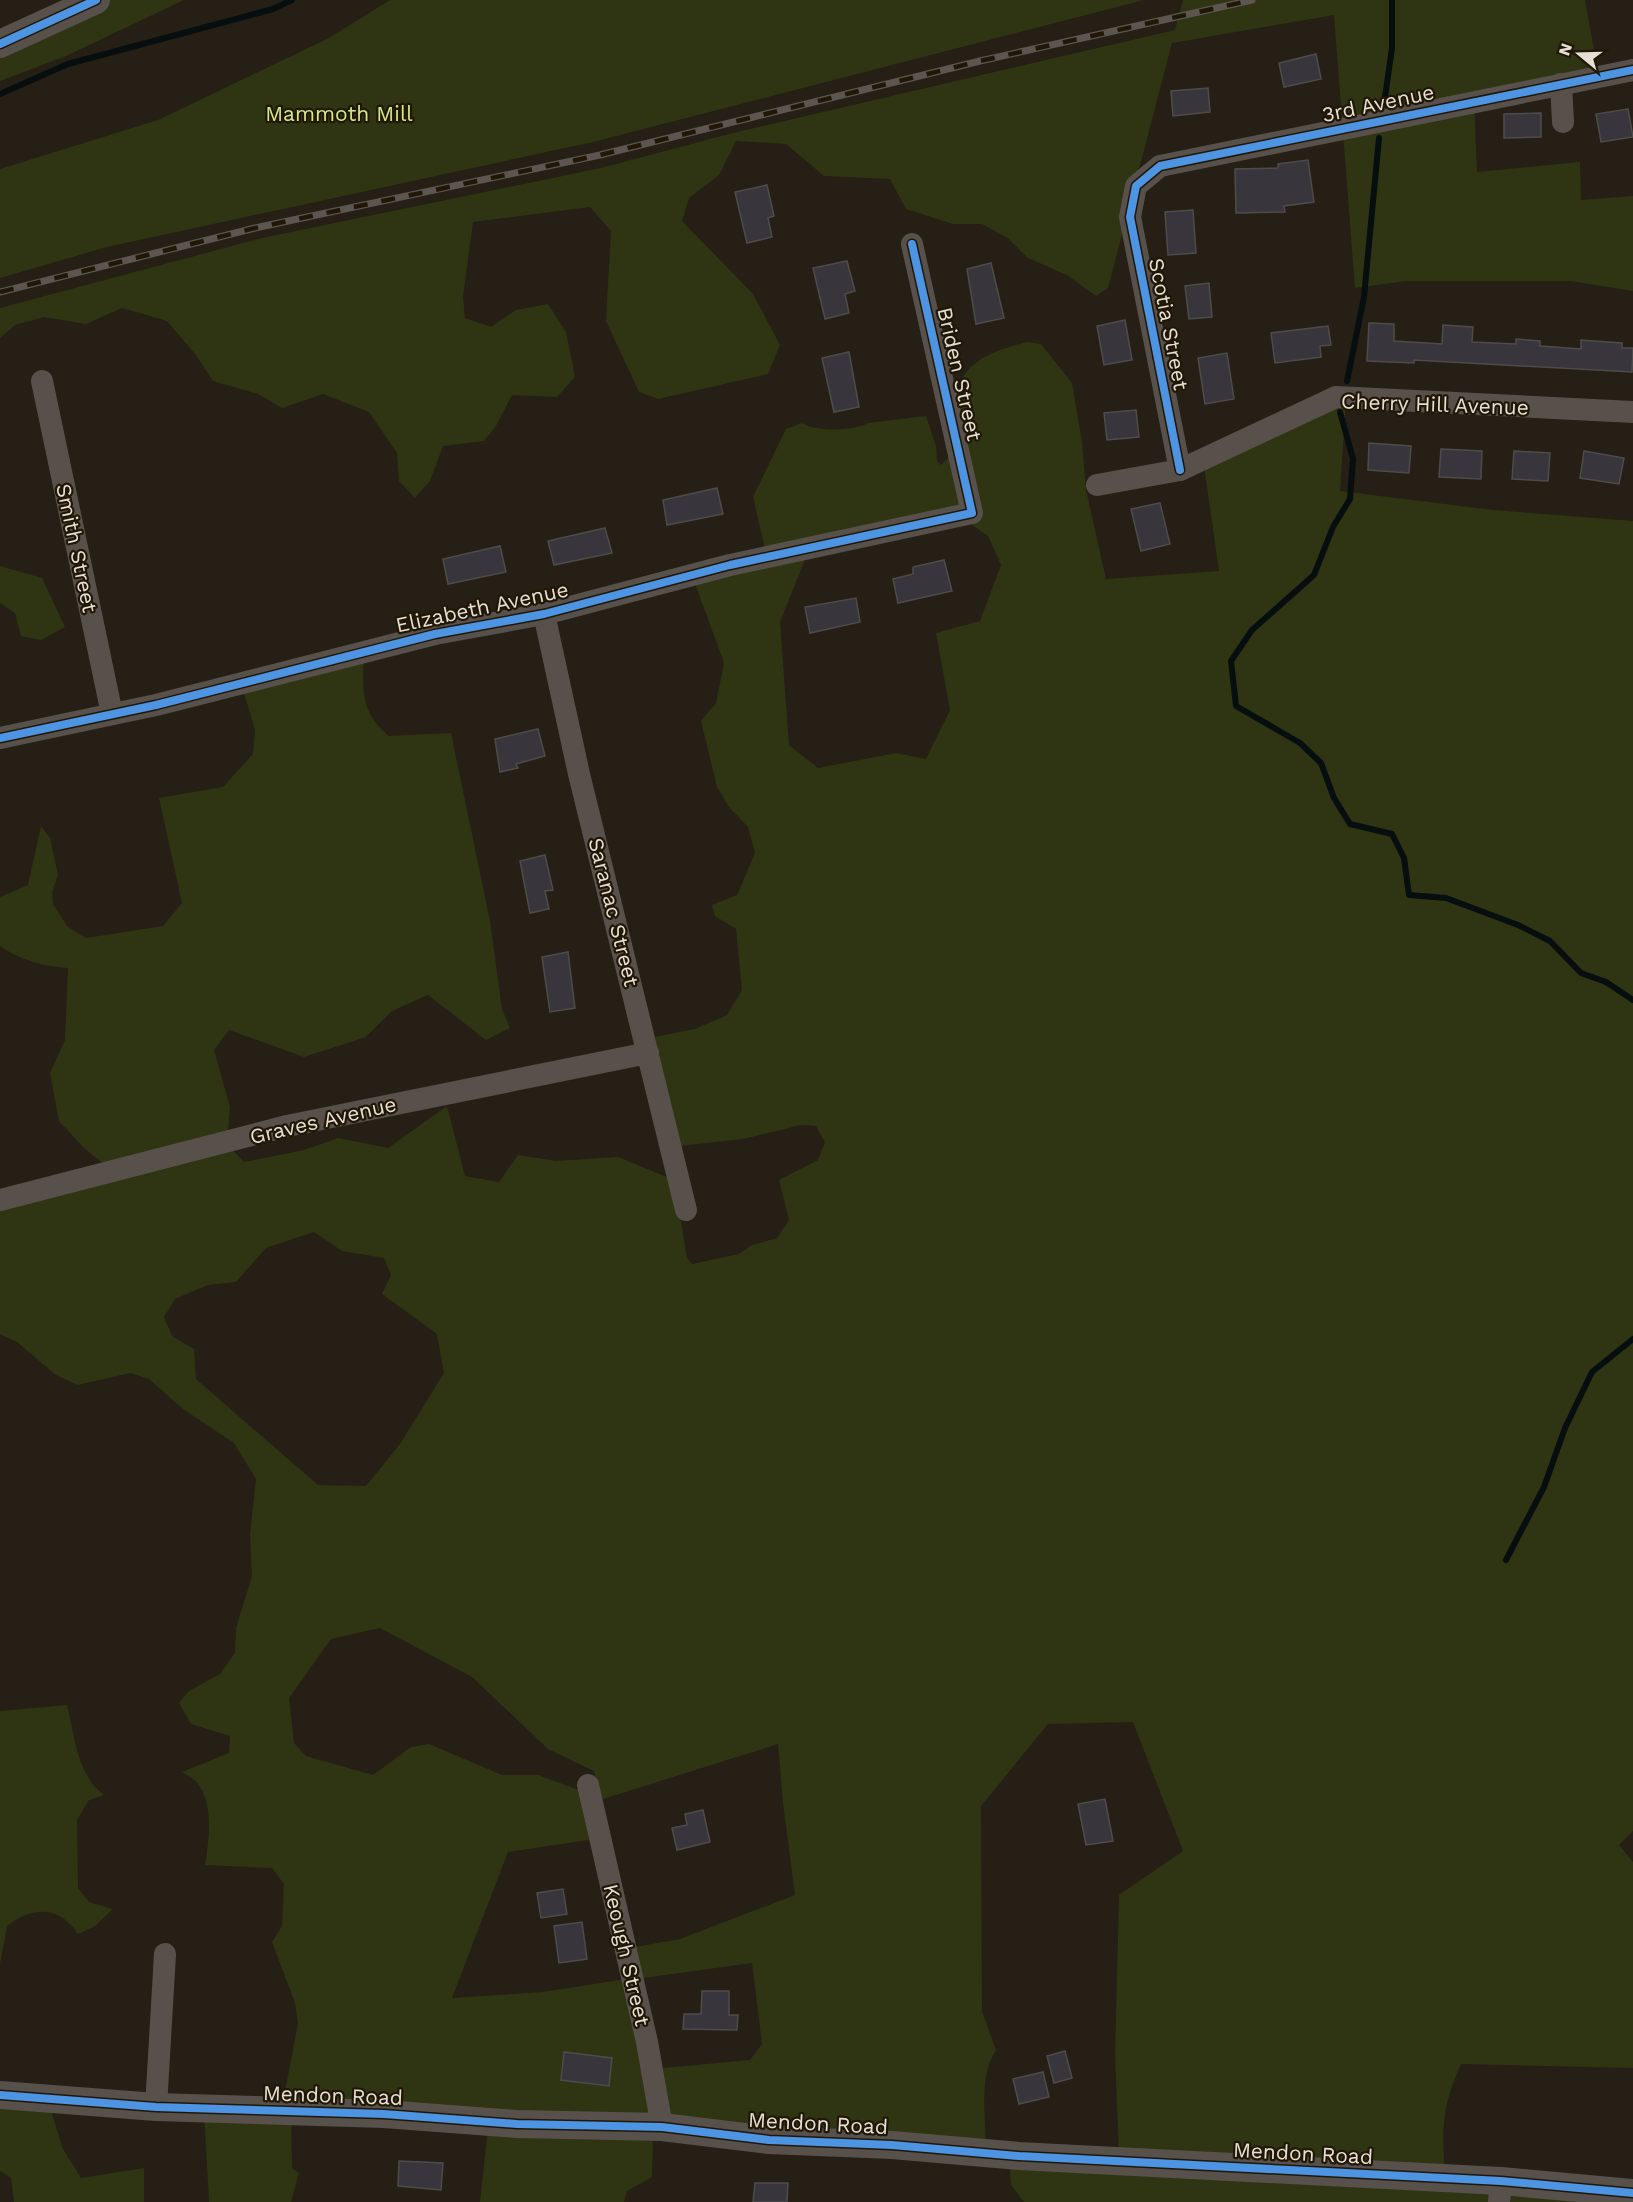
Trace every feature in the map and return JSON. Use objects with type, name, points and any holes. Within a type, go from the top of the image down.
[{"type":"street","points":[[0,44],[96,0]]},
{"type":"street","name":"3rd Avenue","points":[[1136,186],[1160,166],[1633,70]]},
{"type":"street","points":[[1561,84],[1563,122]]},
{"type":"street","name":"Scotia Street","points":[[1136,186],[1130,217],[1180,470]]},
{"type":"street","name":"Briden Street","points":[[912,244],[972,513]]},
{"type":"street","name":"Smith Street","points":[[42,381],[112,714]]},
{"type":"street","name":"Cherry Hill Avenue","points":[[1180,470],[1336,397],[1633,412]]},
{"type":"street","points":[[1097,485],[1180,470]]},
{"type":"street","name":"Elizabeth Avenue","points":[[0,738],[112,714],[435,634],[544,614],[730,565],[972,513]]},
{"type":"street","name":"Saranac Street","points":[[544,614],[579,774],[686,1210]]},
{"type":"street","name":"Graves Avenue","points":[[0,1200],[287,1126],[648,1053]]},
{"type":"street","name":"Keough Street","points":[[588,1785],[647,2042],[662,2127]]},
{"type":"street","points":[[156,2107],[165,1954]]},
{"type":"street","name":"Mendon Road","points":[[0,2095],[156,2107],[384,2114],[518,2124],[662,2127],[769,2140],[892,2145],[1500,2192],[1633,2193]]},
{"type":"green space","points":[[108,0],[184,0],[66,56],[0,81],[0,49]]},
{"type":"green space","name":"Mammoth Mill","points":[[390,0],[1144,0],[593,142],[107,247],[0,278],[0,169],[158,120],[329,38]]},
{"type":"green space","points":[[1183,0],[1585,0],[1598,72],[1474,98],[1477,172],[1580,162],[1581,200],[1633,196],[1633,291],[1570,281],[1406,281],[1355,288],[1334,15],[1172,43],[1108,288],[1096,296],[1067,275],[1028,258],[1009,239],[982,224],[953,224],[906,209],[890,179],[824,176],[786,144],[736,141],[719,175],[689,198],[682,221],[753,294],[780,345],[768,374],[658,399],[639,392],[606,321],[611,231],[590,207],[473,222],[463,297],[465,318],[491,327],[516,310],[548,304],[566,332],[575,377],[557,397],[512,395],[496,426],[484,441],[443,446],[430,481],[415,498],[399,481],[397,453],[369,412],[323,394],[282,408],[258,394],[213,381],[195,354],[167,321],[122,308],[86,324],[44,317],[15,325],[0,338],[0,308],[262,238],[601,168],[733,133],[1175,30]]},
{"type":"green space","points":[[1027,342],[1041,344],[1072,383],[1082,442],[1086,490],[1106,579],[1219,571],[1204,466],[1346,400],[1340,491],[1493,510],[1633,521],[1633,1831],[1619,1845],[1633,1862],[1633,2068],[1461,2064],[1446,2107],[1443,2146],[1445,2178],[1633,2202],[1024,2202],[1011,2185],[1009,2156],[1119,2155],[1115,2054],[1119,1895],[1183,1851],[1133,1722],[1048,1724],[981,1806],[982,2011],[996,2050],[990,2061],[985,2085],[986,2151],[653,2131],[652,2177],[627,2191],[624,2202],[480,2202],[488,2128],[291,2110],[292,2168],[299,2173],[291,2202],[209,2202],[204,2110],[282,2107],[298,2024],[295,2003],[272,1942],[282,1926],[284,1884],[272,1868],[205,1865],[209,1834],[206,1802],[198,1784],[182,1772],[229,1753],[230,1736],[191,1724],[179,1703],[189,1691],[220,1674],[235,1653],[236,1628],[252,1576],[250,1535],[256,1479],[234,1443],[183,1409],[149,1379],[130,1373],[78,1385],[56,1375],[17,1342],[0,1334],[0,1200],[115,1173],[84,1148],[59,1121],[50,1073],[65,1040],[68,968],[32,962],[0,946],[0,897],[28,885],[41,826],[50,838],[58,875],[52,892],[53,904],[67,926],[86,938],[163,926],[182,903],[159,798],[223,787],[253,754],[255,730],[241,683],[364,650],[364,697],[372,717],[389,736],[451,733],[490,921],[502,1009],[510,1028],[486,1040],[428,995],[392,1011],[366,1037],[304,1057],[229,1030],[214,1050],[230,1107],[227,1144],[244,1162],[304,1150],[338,1138],[388,1148],[447,1106],[465,1176],[499,1182],[518,1155],[556,1161],[618,1157],[674,1180],[687,1258],[692,1264],[739,1254],[752,1245],[777,1238],[789,1220],[779,1180],[818,1160],[825,1142],[816,1126],[801,1125],[743,1139],[679,1146],[655,1037],[695,1029],[727,1015],[742,990],[736,929],[715,916],[712,905],[737,895],[755,853],[748,827],[729,807],[717,787],[701,721],[716,703],[724,663],[693,578],[766,553],[753,497],[786,429],[802,423],[816,428],[844,429],[868,423],[926,416],[936,446],[937,461],[941,465],[949,457],[952,412],[961,380],[970,368],[983,358]],"holes":[[[958,515],[988,536],[1001,565],[980,621],[936,633],[950,710],[926,759],[896,753],[818,768],[789,745],[780,622],[810,547]],[[314,1232],[342,1251],[384,1258],[391,1275],[382,1294],[437,1334],[444,1373],[400,1444],[366,1486],[318,1485],[196,1379],[194,1349],[172,1336],[164,1317],[175,1299],[208,1285],[236,1282],[266,1248]],[[380,1628],[472,1677],[548,1749],[594,1771],[600,1800],[778,1744],[795,1895],[680,1939],[629,1948],[632,1978],[543,1992],[452,1998],[508,1852],[589,1840],[579,1790],[538,1775],[502,1775],[429,1744],[411,1747],[373,1775],[306,1756],[294,1743],[289,1698],[331,1639]],[[752,1963],[762,2044],[750,2060],[652,2069],[636,1979]]]},
{"type":"green space","points":[[0,566],[42,578],[65,627],[41,640],[21,636],[15,613],[0,603]]},
{"type":"green space","points":[[67,1705],[78,1754],[88,1777],[104,1795],[89,1800],[77,1820],[78,1888],[89,1902],[113,1909],[95,1926],[78,1934],[63,1918],[54,1914],[36,1912],[16,1919],[7,1926],[0,1964],[0,1711]]},
{"type":"green space","points":[[0,2102],[51,2111],[63,2149],[81,2178],[144,2168],[144,2202],[14,2202],[11,2178],[0,2171]]},
{"type":"building","points":[[1316,54],[1321,79],[1284,87],[1279,63]]},
{"type":"building","points":[[1208,88],[1210,112],[1173,116],[1171,91]]},
{"type":"building","points":[[1628,109],[1633,137],[1601,142],[1596,114]]},
{"type":"building","points":[[1541,113],[1541,137],[1504,138],[1504,114]]},
{"type":"building","points":[[1308,160],[1314,202],[1284,206],[1285,212],[1236,213],[1235,169],[1278,168],[1278,164]]},
{"type":"building","points":[[767,185],[774,216],[768,218],[772,237],[747,243],[735,192]]},
{"type":"building","points":[[1193,210],[1196,253],[1168,255],[1165,212]]},
{"type":"building","points":[[847,261],[855,291],[845,294],[849,313],[825,319],[813,268]]},
{"type":"building","points":[[991,263],[1004,318],[976,324],[967,269]]},
{"type":"building","points":[[1209,283],[1212,317],[1189,319],[1185,286]]},
{"type":"building","points":[[1125,320],[1132,360],[1104,365],[1097,326]]},
{"type":"building","points":[[1369,323],[1394,324],[1394,341],[1442,344],[1443,325],[1473,327],[1472,342],[1516,344],[1516,339],[1540,341],[1540,346],[1581,349],[1581,340],[1622,343],[1622,348],[1633,348],[1632,372],[1414,360],[1414,363],[1367,361]]},
{"type":"building","points":[[1328,326],[1331,345],[1320,346],[1321,357],[1275,363],[1271,333]]},
{"type":"building","points":[[849,352],[859,407],[834,412],[822,358]]},
{"type":"building","points":[[1227,353],[1234,399],[1205,404],[1198,358]]},
{"type":"building","points":[[1136,410],[1139,437],[1107,440],[1104,413]]},
{"type":"building","points":[[1369,443],[1411,446],[1409,473],[1368,470]]},
{"type":"building","points":[[1441,449],[1482,451],[1481,479],[1439,477]]},
{"type":"building","points":[[1514,451],[1550,453],[1548,481],[1512,479]]},
{"type":"building","points":[[1584,451],[1624,458],[1619,484],[1580,478]]},
{"type":"building","points":[[717,488],[723,514],[667,525],[663,500]]},
{"type":"building","points":[[1160,503],[1170,544],[1141,551],[1131,509]]},
{"type":"building","points":[[605,528],[612,553],[554,565],[548,541]]},
{"type":"building","points":[[500,546],[506,572],[448,584],[443,559]]},
{"type":"building","points":[[944,560],[952,591],[898,603],[893,579],[913,574],[913,567]]},
{"type":"building","points":[[856,598],[860,622],[810,633],[805,607]]},
{"type":"building","points":[[538,729],[545,756],[516,764],[518,768],[500,772],[495,739]]},
{"type":"building","points":[[545,855],[553,890],[545,891],[549,909],[530,913],[520,861]]},
{"type":"building","points":[[568,952],[575,1008],[550,1012],[542,957]]},
{"type":"building","points":[[1105,1799],[1113,1841],[1086,1845],[1078,1804]]},
{"type":"building","points":[[703,1810],[710,1842],[677,1850],[672,1828],[687,1825],[685,1814]]},
{"type":"building","points":[[563,1889],[567,1914],[541,1918],[537,1893]]},
{"type":"building","points":[[582,1922],[587,1959],[559,1963],[554,1926]]},
{"type":"building","points":[[702,1991],[729,1991],[729,2015],[738,2015],[737,2030],[683,2029],[684,2014],[701,2014]]},
{"type":"building","points":[[1065,2051],[1072,2078],[1054,2083],[1047,2056]]},
{"type":"building","points":[[564,2052],[612,2058],[609,2086],[561,2080]]},
{"type":"building","points":[[1043,2072],[1049,2097],[1019,2104],[1013,2079]]},
{"type":"building","points":[[399,2161],[443,2163],[441,2190],[398,2186]]},
{"type":"building","points":[[755,2183],[788,2183],[787,2202],[753,2202]]},
{"type":"waterway","points":[[0,94],[68,64],[273,9],[292,0]]},
{"type":"waterway","points":[[1384,104],[1392,48],[1392,0]]},
{"type":"waterway","points":[[1347,381],[1364,297],[1379,138]]},
{"type":"waterway","points":[[1340,412],[1353,459],[1350,499],[1333,527],[1314,575],[1252,630],[1231,661],[1236,706],[1300,743],[1321,763],[1334,798],[1350,824],[1392,834],[1404,858],[1409,895],[1446,898],[1518,925],[1550,941],[1581,973],[1606,982],[1633,1000]]},
{"type":"waterway","points":[[1506,1560],[1544,1487],[1565,1428],[1592,1372],[1633,1339]]},
{"type":"railway","points":[[0,292],[255,228],[600,155],[980,61],[1252,0]]},
{"type":"cycle path","points":[[0,44],[96,0]]},
{"type":"cycle path","points":[[1180,470],[1130,217],[1136,186],[1160,166],[1633,70]]},
{"type":"cycle path","points":[[0,738],[156,705],[435,634],[544,614],[730,565],[972,513],[912,244]]},
{"type":"cycle path","points":[[0,2095],[156,2107],[384,2114],[517,2124],[662,2127],[769,2140],[892,2145],[1019,2156],[1501,2181],[1633,2193]]}]
